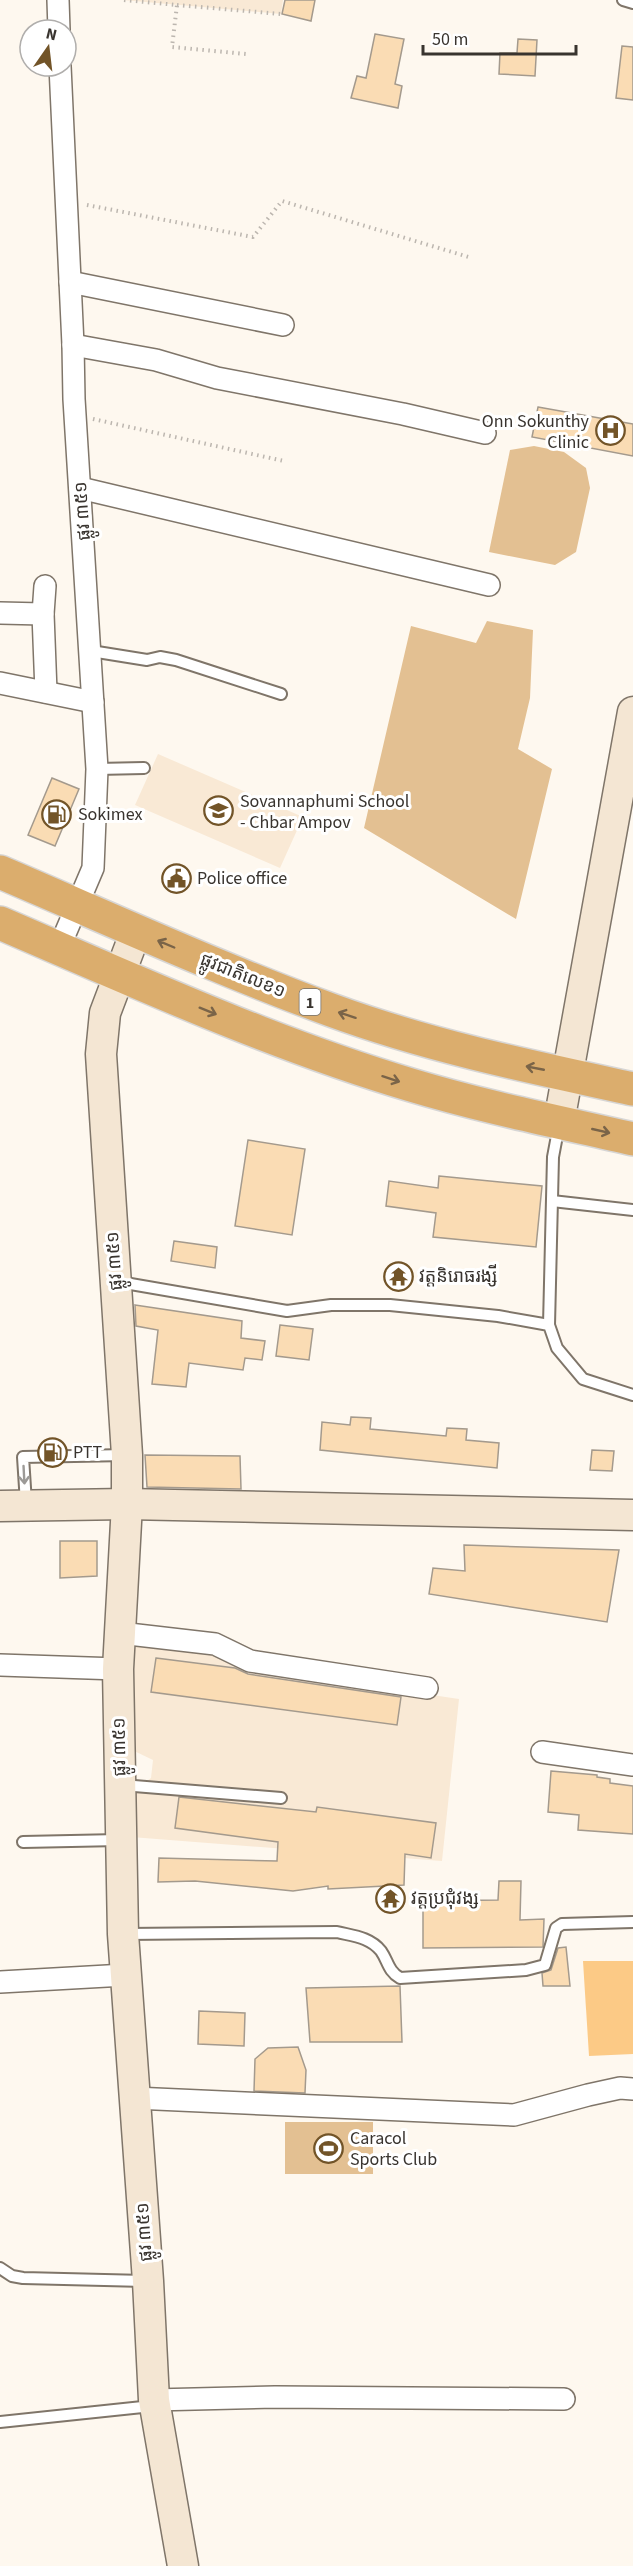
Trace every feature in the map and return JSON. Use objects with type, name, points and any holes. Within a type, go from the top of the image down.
[{"type":"highway","name":"ផ្លូវជាតិលេខ១","points":[[0,872],[136,931],[332,1010],[420,1039],[517,1065],[633,1089]]},
{"type":"highway","points":[[0,923],[118,974],[323,1056],[412,1085],[633,1138]]},
{"type":"street","points":[[58,0],[59,18]]},
{"type":"street","name":"ផ្លូវ ៣៥១","points":[[59,948],[93,868],[98,769],[75,415],[61,78]]},
{"type":"street","points":[[70,282],[283,325]]},
{"type":"street","points":[[73,345],[156,360],[217,378],[403,414],[485,433]]},
{"type":"street","points":[[80,488],[489,585]]},
{"type":"street","points":[[45,586],[43,614],[46,692]]},
{"type":"street","points":[[0,613],[43,614]]},
{"type":"street","points":[[0,682],[93,702]]},
{"type":"street","points":[[559,1122],[633,711]]},
{"type":"street","name":"ផ្លូវ ៣៥១","points":[[136,931],[105,1013],[100,1054],[127,1455],[127,1504],[118,1669],[120,1840],[125,1975],[155,2403],[183,2566]]},
{"type":"street","points":[[13,1506],[127,1504],[633,1515]]},
{"type":"street","points":[[120,1633],[215,1644],[250,1661],[427,1689]]},
{"type":"street","points":[[0,1665],[118,1669]]},
{"type":"street","points":[[542,1752],[633,1766]]},
{"type":"street","points":[[0,1982],[125,1975]]},
{"type":"street","points":[[134,2097],[514,2115],[620,2088],[633,2089]]},
{"type":"street","points":[[155,2403],[275,2397],[564,2399]]},
{"type":"lane","points":[[623,0],[633,3]]},
{"type":"lane","points":[[91,651],[147,660],[160,657],[176,660],[281,694]]},
{"type":"lane","points":[[98,769],[144,768]]},
{"type":"lane","points":[[559,1122],[553,1157],[549,1325],[557,1348],[583,1379],[633,1395]]},
{"type":"lane","points":[[552,1201],[633,1210]]},
{"type":"lane","points":[[116,1282],[287,1311],[331,1305],[390,1305],[498,1316],[549,1325]]},
{"type":"lane","points":[[13,1506],[23,1457],[127,1455]]},
{"type":"lane","points":[[119,1785],[281,1798]]},
{"type":"lane","points":[[23,1842],[120,1840]]},
{"type":"lane","points":[[123,1934],[337,1932],[366,1938],[380,1951],[392,1973],[400,1978],[526,1970],[545,1965],[556,1928],[562,1924],[633,1922]]},
{"type":"lane","points":[[0,2268],[12,2276],[22,2278],[148,2281]]},
{"type":"lane","points":[[0,2422],[155,2403]]},
{"type":"path","points":[[124,0],[281,14]]},
{"type":"path","points":[[177,5],[172,47],[246,54]]},
{"type":"path","points":[[66,201],[253,237],[282,201],[472,258]]},
{"type":"path","points":[[75,415],[284,461]]},
{"type":"shaded area","points":[[123,0],[283,0],[281,14]]},
{"type":"shaded area","points":[[534,446],[564,452],[586,468],[590,488],[576,552],[555,565],[489,552],[510,450]]},
{"type":"shaded area","points":[[487,621],[533,630],[530,698],[518,749],[552,769],[516,919],[364,828],[411,626],[476,643]]},
{"type":"shaded area","name":"Sovannaphumi School - Chbar Ampov","points":[[158,754],[303,817],[280,868],[135,805]]},
{"type":"shaded area","points":[[129,1644],[215,1651],[243,1667],[459,1699],[442,1861],[131,1837],[131,1793],[151,1778],[153,1760],[130,1749]]},
{"type":"shaded area","points":[[583,1961],[633,1961],[633,2054],[589,2056]]},
{"type":"shaded area","name":"Caracol Sports Club","points":[[285,2122],[373,2122],[373,2174],[285,2174]]},
{"type":"building","points":[[285,0],[315,0],[311,21],[282,14]]},
{"type":"building","points":[[375,34],[404,39],[395,84],[402,86],[398,108],[351,98],[357,76],[366,78]]},
{"type":"building","points":[[518,39],[537,40],[535,76],[499,74],[500,53],[517,53]]},
{"type":"building","points":[[622,46],[633,47],[633,100],[616,98]]},
{"type":"building","points":[[538,407],[633,424],[633,456],[532,437]]},
{"type":"building","points":[[52,778],[79,789],[55,846],[28,835]]},
{"type":"building","points":[[248,1140],[305,1149],[292,1235],[235,1226]]},
{"type":"building","points":[[439,1176],[542,1186],[536,1247],[433,1237],[436,1213],[386,1206],[389,1181],[438,1188]]},
{"type":"building","points":[[174,1241],[217,1247],[215,1268],[171,1261]]},
{"type":"building","points":[[135,1305],[242,1321],[241,1338],[265,1341],[262,1360],[245,1358],[243,1370],[189,1363],[186,1387],[152,1384],[158,1330],[136,1326]]},
{"type":"building","points":[[280,1325],[313,1329],[309,1360],[276,1356]]},
{"type":"building","points":[[351,1417],[371,1418],[370,1429],[446,1436],[447,1428],[467,1429],[466,1440],[499,1443],[497,1468],[320,1450],[322,1422],[350,1425]]},
{"type":"building","points":[[592,1450],[614,1451],[612,1471],[590,1470]]},
{"type":"building","points":[[145,1455],[240,1456],[241,1489],[147,1487]]},
{"type":"building","points":[[60,1541],[97,1541],[97,1576],[60,1578]]},
{"type":"building","points":[[464,1545],[619,1550],[607,1622],[429,1594],[433,1568],[465,1571]]},
{"type":"building","points":[[156,1658],[235,1668],[248,1674],[401,1697],[397,1725],[151,1692]]},
{"type":"building","points":[[551,1771],[597,1775],[597,1777],[610,1779],[610,1783],[633,1786],[633,1834],[578,1830],[579,1815],[548,1812]]},
{"type":"building","points":[[179,1797],[316,1812],[317,1807],[436,1823],[431,1858],[405,1854],[404,1885],[328,1889],[328,1886],[293,1891],[195,1881],[158,1882],[159,1858],[277,1861],[278,1842],[175,1828]]},
{"type":"building","points":[[499,1881],[521,1881],[520,1920],[544,1919],[543,1947],[423,1948],[423,1901],[498,1900]]},
{"type":"building","points":[[566,1947],[570,1986],[543,1986],[542,1973],[551,1970],[558,1948]]},
{"type":"building","points":[[400,1986],[402,2042],[310,2042],[306,1988]]},
{"type":"building","points":[[199,2011],[245,2013],[244,2046],[198,2044]]},
{"type":"building","points":[[298,2047],[306,2070],[305,2093],[254,2091],[255,2059],[268,2048]]},
{"type":"place","name":"Onn Sokunthy Clinic","points":[[610,431]]},
{"type":"place","name":"Sovannaphumi School - Chbar Ampov","points":[[219,811]]},
{"type":"place","name":"Sokimex","points":[[57,814]]},
{"type":"place","name":"Police office","points":[[176,878]]},
{"type":"place","name":"វត្តនិរោធរង្សី","points":[[398,1276]]},
{"type":"place","name":"PTT","points":[[52,1452]]},
{"type":"place","name":"វត្តប្រជុំវង្ស","points":[[390,1898]]},
{"type":"place","name":"Caracol Sports Club","points":[[329,2148]]}]
